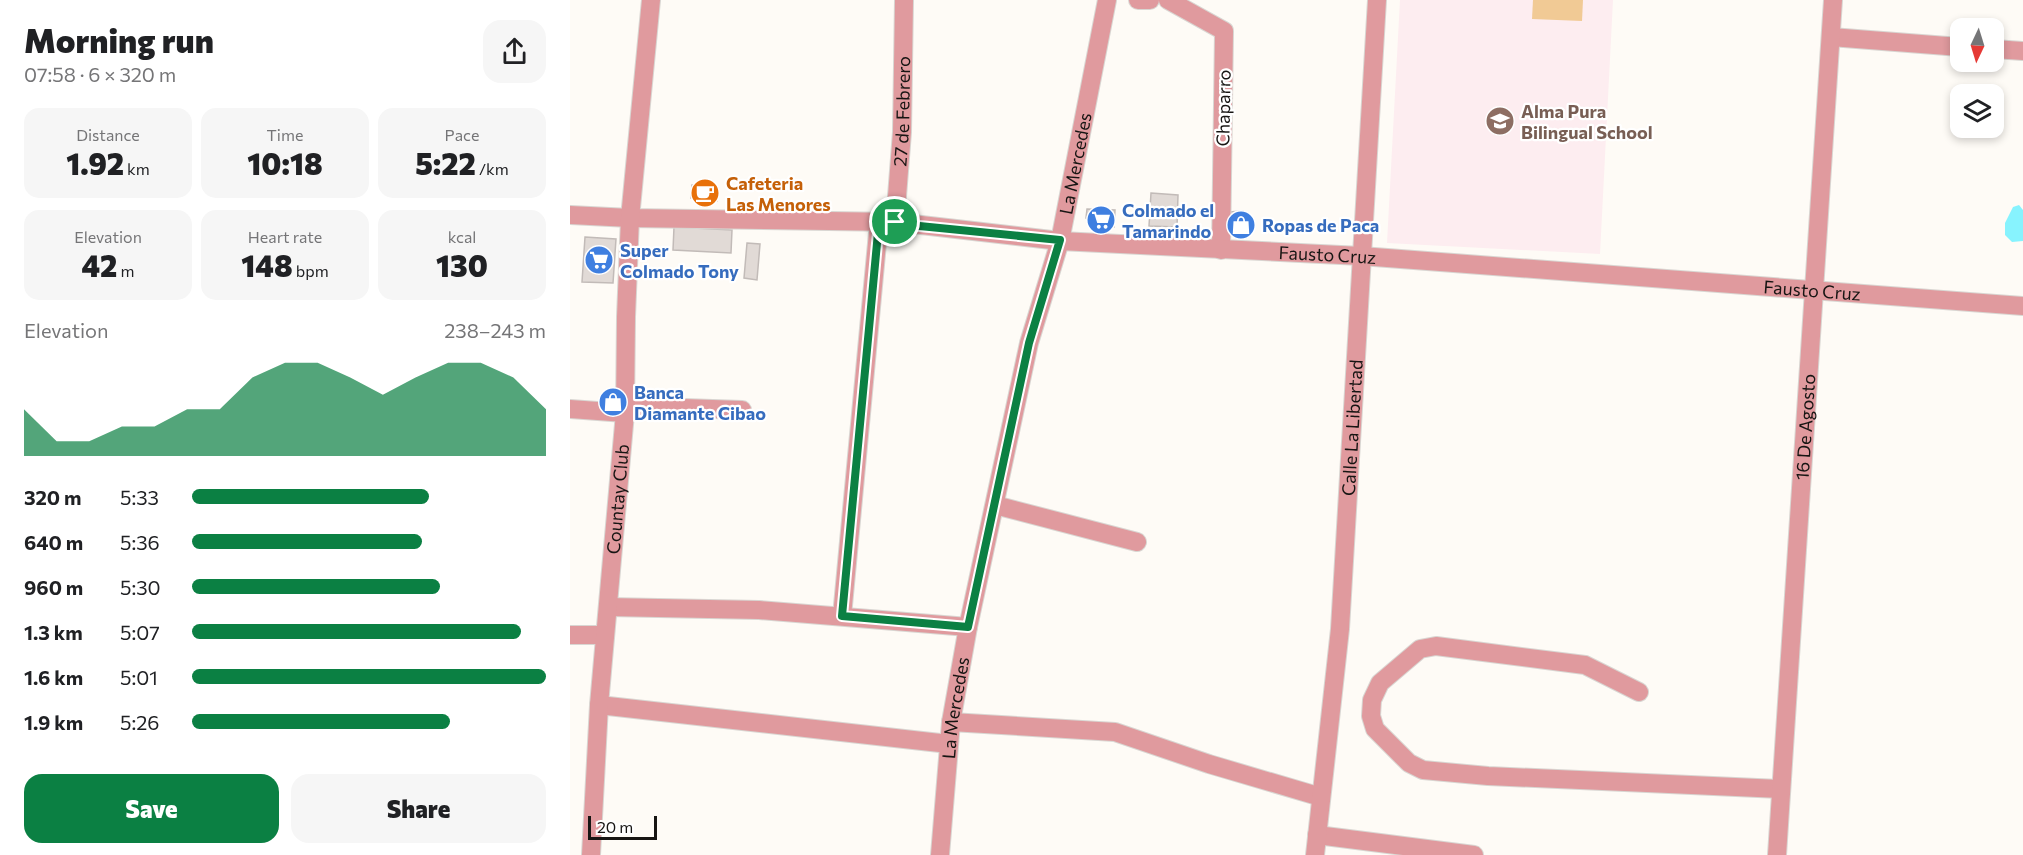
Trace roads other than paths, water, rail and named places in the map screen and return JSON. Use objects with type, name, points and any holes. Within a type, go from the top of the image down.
[{"type":"street","name":"Countay Club","points":[[591,855],[599,705],[625,409],[630,218],[651,0]]},
{"type":"street","name":"27 de Febrero","points":[[842,616],[887,222],[902,132],[904,0]]},
{"type":"street","name":"La Mercedes","points":[[940,855],[951,722],[968,627],[1029,343],[1060,240],[1107,0]]},
{"type":"street","points":[[1138,0],[1150,0]]},
{"type":"street","name":"Chaparro","points":[[1168,0],[1224,31],[1221,250]]},
{"type":"street","name":"Calle La Libertad","points":[[1315,855],[1340,629],[1360,256],[1377,0]]},
{"type":"street","name":"16 De Agosto","points":[[1777,855],[1833,0]]},
{"type":"street","points":[[1831,37],[1950,46]]},
{"type":"street","points":[[2004,50],[2023,51]]},
{"type":"street","name":"Fausto Cruz","points":[[570,215],[887,222],[1060,240],[1360,256],[2023,306]]},
{"type":"street","points":[[570,409],[742,410]]},
{"type":"street","points":[[995,505],[1137,542]]},
{"type":"street","points":[[608,607],[759,610],[968,627]]},
{"type":"street","points":[[570,635],[605,635]]},
{"type":"street","points":[[1639,692],[1586,665],[1436,645],[1420,649],[1380,683],[1372,699],[1371,716],[1375,729],[1409,763],[1423,770],[1488,776],[1781,789]]},
{"type":"street","points":[[599,705],[949,744]]},
{"type":"street","points":[[951,722],[1115,732],[1209,764],[1321,797]]},
{"type":"street","points":[[1317,835],[1474,855]]},
{"type":"water","points":[[2019,205],[2023,210],[2023,241],[2012,242],[2005,235],[2005,223],[2013,207]]},
{"type":"place","name":"Alma Pura Bilingual School","points":[[1500,121]]},
{"type":"place","name":"Cafeteria Las Menores","points":[[705,193]]},
{"type":"place","name":"Colmado el Tamarindo","points":[[1101,220]]},
{"type":"place","name":"Ropas de Paca","points":[[1241,225]]},
{"type":"place","name":"Super Colmado Tony","points":[[599,260]]},
{"type":"place","name":"Banca Diamante Cibao","points":[[613,402]]}]
